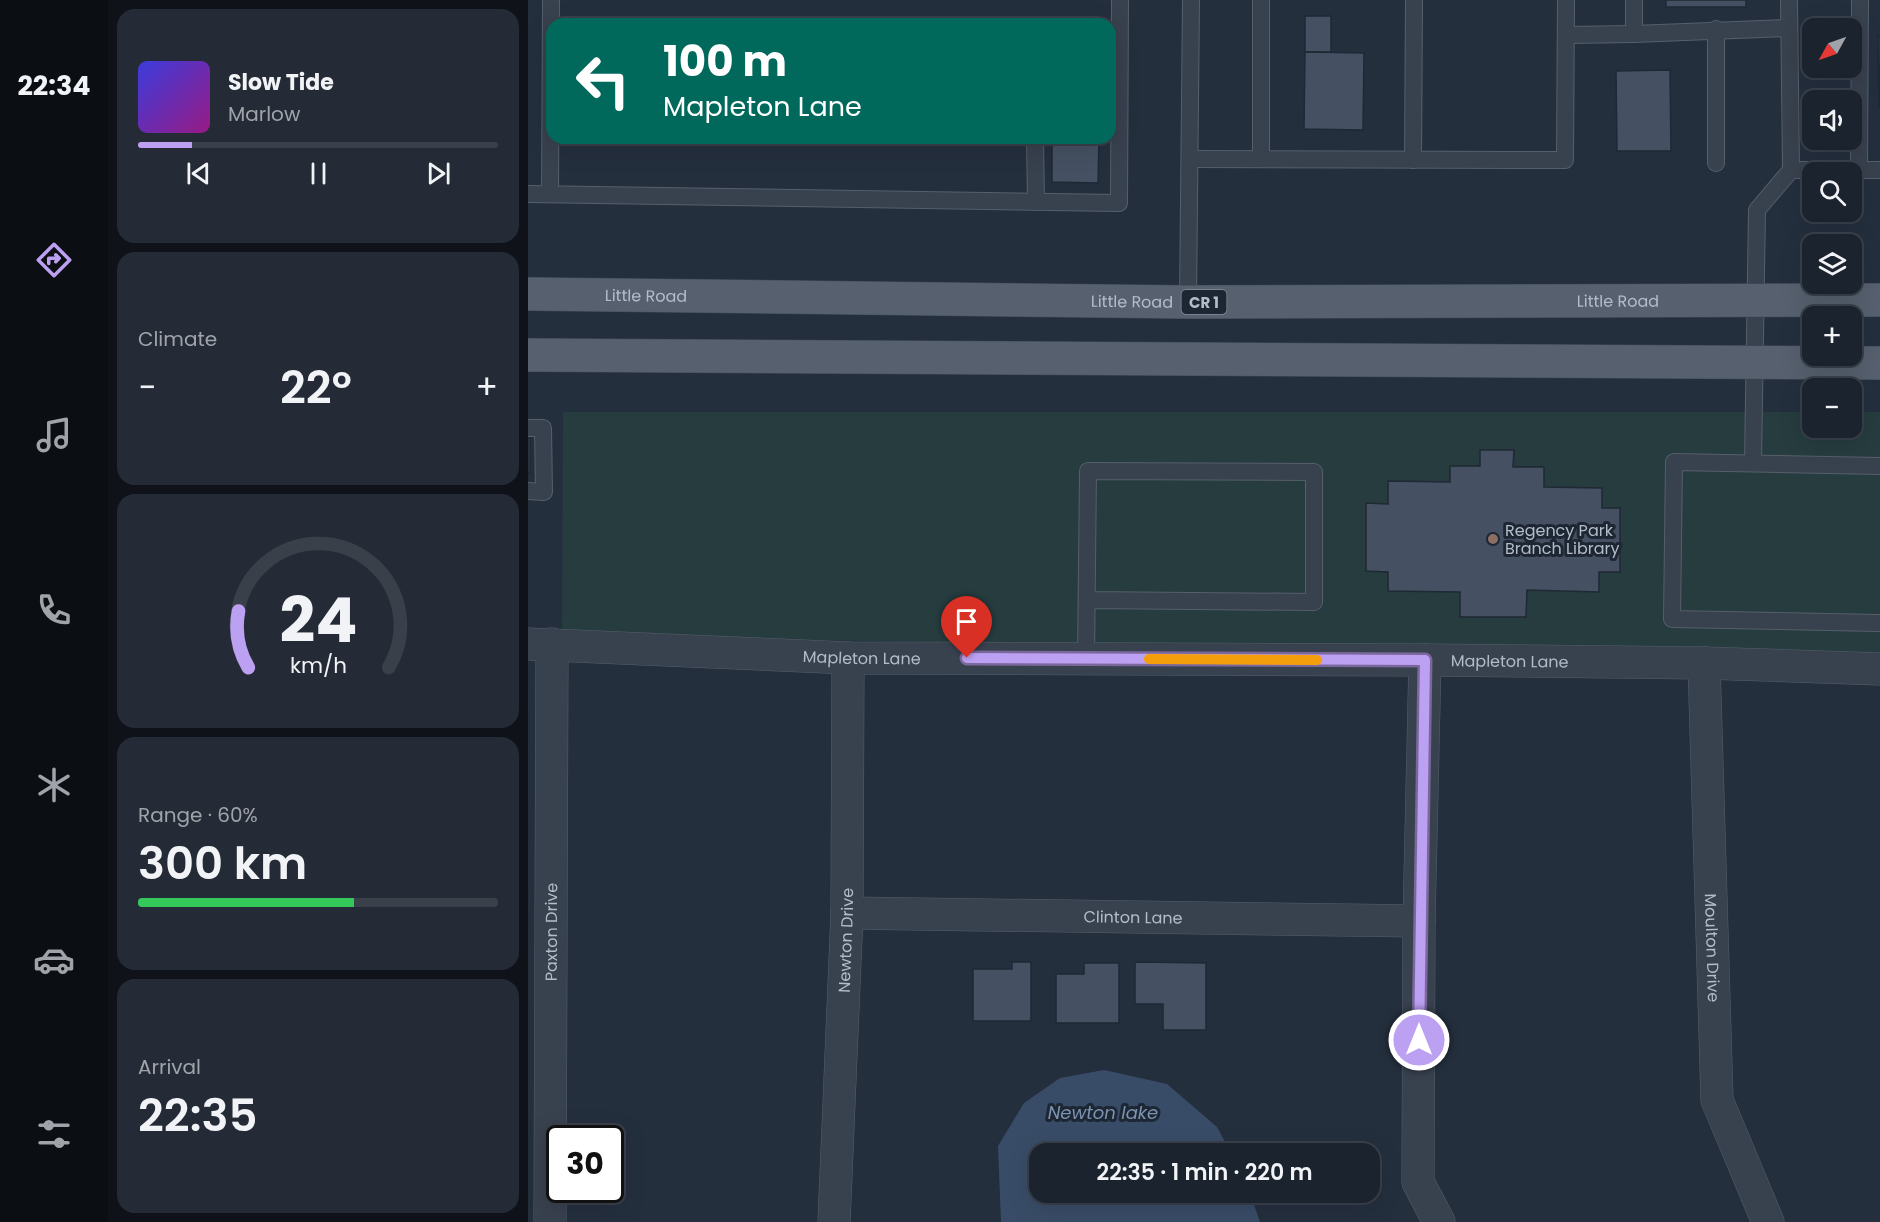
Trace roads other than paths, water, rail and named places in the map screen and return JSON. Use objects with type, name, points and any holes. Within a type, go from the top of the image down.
[{"type":"main road","name":"Little Road","points":[[528,294],[1188,302],[1880,300]]},
{"type":"main road","points":[[528,355],[1880,363]]},
{"type":"street","name":"Mapleton Lane","points":[[540,644],[848,658],[1425,660],[1704,663],[1880,669]]},
{"type":"street","name":"Paxton Drive","points":[[540,644],[550,1222]]},
{"type":"street","name":"Newton Drive","points":[[834,1222],[848,913],[848,658]]},
{"type":"street","points":[[1425,660],[1419,921],[1418,1182],[1439,1222]]},
{"type":"street","name":"Moulton Drive","points":[[1704,663],[1717,1100],[1768,1222]]},
{"type":"street","name":"Clinton Lane","points":[[848,913],[1419,921]]},
{"type":"lane","points":[[551,0],[551,18]]},
{"type":"lane","points":[[1116,49],[1120,0]]},
{"type":"lane","points":[[1188,302],[1191,0]]},
{"type":"lane","points":[[1261,0],[1261,159]]},
{"type":"lane","points":[[1413,160],[1414,0]]},
{"type":"lane","points":[[1191,159],[1564,160],[1566,0]]},
{"type":"lane","points":[[1634,0],[1634,34]]},
{"type":"lane","points":[[1753,464],[1757,210],[1791,170],[1789,0]]},
{"type":"lane","points":[[1859,162],[1860,0]]},
{"type":"lane","points":[[1566,35],[1789,28]]},
{"type":"lane","points":[[1716,29],[1716,163]]},
{"type":"lane","points":[[528,194],[1119,203],[1116,96]]},
{"type":"lane","points":[[550,144],[550,194]]},
{"type":"lane","points":[[1035,144],[1036,202]]},
{"type":"lane","points":[[1791,170],[1802,170]]},
{"type":"lane","points":[[1862,171],[1880,171]]},
{"type":"lane","points":[[528,428],[543,428],[544,492],[528,492]]},
{"type":"lane","points":[[1880,466],[1674,462],[1672,619],[1880,623]]},
{"type":"lane","points":[[1086,659],[1088,471],[1314,472],[1314,602],[1087,600]]},
{"type":"water","name":"Newton lake","points":[[1104,1070],[1167,1084],[1217,1127],[1226,1143],[1029,1143],[1029,1203],[1253,1203],[1260,1222],[1001,1222],[998,1146],[1024,1103],[1060,1078]]},
{"type":"place","name":"Regency Park Branch Library","points":[[1493,539]]}]
